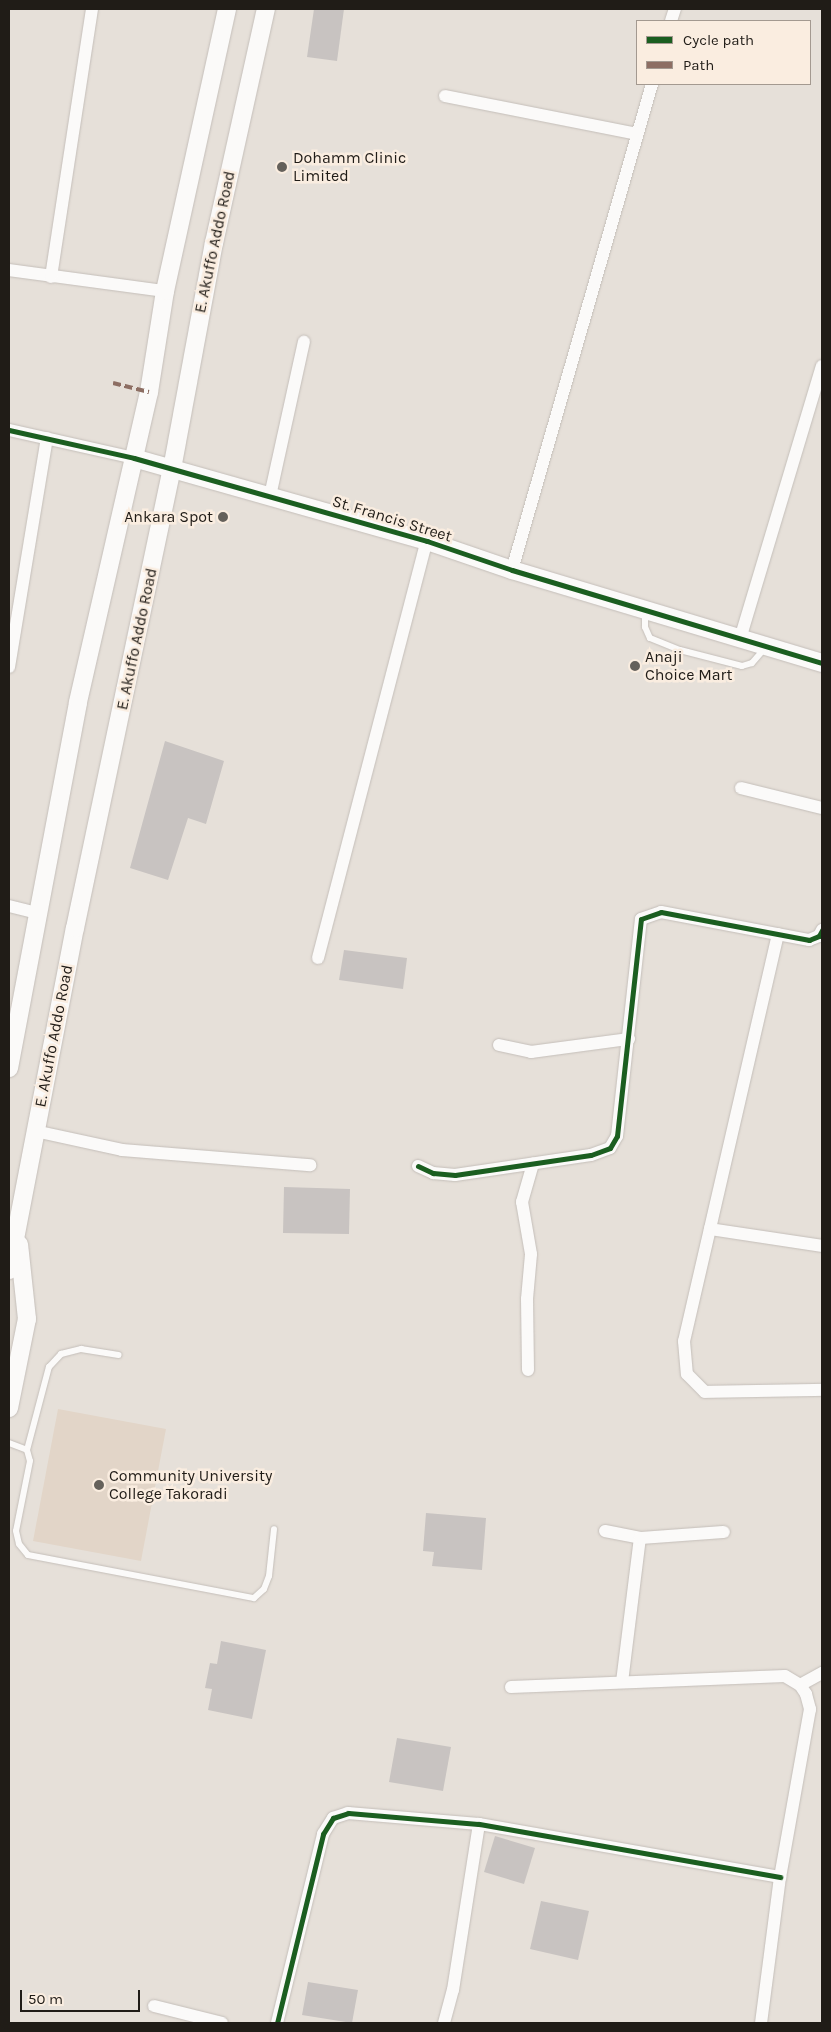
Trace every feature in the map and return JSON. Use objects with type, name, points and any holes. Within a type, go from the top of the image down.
[{"type":"main road","points":[[9,1068],[78,702],[149,392],[165,291],[226,9]]},
{"type":"main road","name":"E. Akuffo Addo Road","points":[[9,1270],[35,1131],[172,469],[214,243],[266,9]]},
{"type":"main road","name":"St. Francis Street","points":[[134,458],[427,540],[512,570],[822,663]]},
{"type":"main road","points":[[9,1008],[27,966]]},
{"type":"main road","points":[[9,1408],[27,1319],[17,1226]]},
{"type":"street","points":[[51,277],[92,9]]},
{"type":"street","points":[[512,570],[652,85]]},
{"type":"street","points":[[445,96],[637,134]]},
{"type":"street","points":[[9,270],[165,291]]},
{"type":"street","points":[[270,496],[304,342]]},
{"type":"street","points":[[740,639],[762,574],[782,493],[822,366]]},
{"type":"street","name":"St. Francis Street","points":[[9,430],[134,458]]},
{"type":"street","points":[[9,667],[47,438]]},
{"type":"street","points":[[318,958],[427,540]]},
{"type":"street","points":[[741,788],[822,808]]},
{"type":"street","points":[[9,906],[37,913]]},
{"type":"street","points":[[418,1166],[433,1173],[455,1175],[591,1155],[610,1148],[617,1136],[641,919],[661,912],[809,940],[819,936],[822,930]]},
{"type":"street","points":[[778,934],[736,1130],[710,1229],[684,1341],[687,1374],[705,1392],[822,1390]]},
{"type":"street","points":[[499,1044],[531,1052],[629,1039]]},
{"type":"street","points":[[35,1131],[122,1150],[310,1165]]},
{"type":"street","points":[[528,1370],[528,1299],[531,1254],[522,1202],[533,1164]]},
{"type":"street","points":[[710,1229],[822,1246]]},
{"type":"street","points":[[605,1531],[640,1538],[724,1532]]},
{"type":"street","points":[[622,1682],[640,1538]]},
{"type":"street","points":[[800,1684],[822,1673]]},
{"type":"street","points":[[511,1687],[785,1676],[800,1684],[806,1694],[810,1709],[780,1876],[761,2023]]},
{"type":"street","points":[[277,2023],[323,1834],[333,1818],[348,1813],[479,1824],[780,1876]]},
{"type":"street","points":[[444,2023],[453,1990],[479,1824]]},
{"type":"street","points":[[154,2006],[222,2023]]},
{"type":"lane","points":[[645,611],[645,627],[650,638],[680,650],[742,666],[752,663],[767,647]]},
{"type":"lane","points":[[119,1356],[81,1349],[61,1354],[49,1367],[27,1450],[30,1460],[16,1532],[19,1544],[28,1555],[254,1598],[264,1589],[269,1576],[274,1528]]},
{"type":"lane","points":[[9,1443],[27,1450]]},
{"type":"shaded area","name":"Community University College Takoradi","points":[[58,1409],[166,1429],[141,1561],[33,1541]]},
{"type":"building","points":[[314,9],[344,9],[337,61],[307,57]]},
{"type":"building","points":[[165,741],[224,761],[206,824],[188,818],[168,880],[130,868]]},
{"type":"building","points":[[344,950],[407,958],[403,989],[339,980]]},
{"type":"building","points":[[284,1187],[350,1189],[349,1234],[283,1233]]},
{"type":"building","points":[[426,1513],[486,1518],[482,1570],[432,1566],[434,1552],[423,1551]]},
{"type":"building","points":[[221,1641],[266,1650],[252,1719],[208,1710],[212,1689],[205,1688],[210,1663],[217,1664]]},
{"type":"building","points":[[397,1738],[451,1747],[443,1791],[389,1782]]},
{"type":"building","points":[[495,1836],[535,1848],[524,1884],[484,1872]]},
{"type":"building","points":[[541,1901],[589,1911],[578,1960],[530,1949]]},
{"type":"building","points":[[308,1982],[358,1990],[352,2023],[302,2015]]},
{"type":"marked path","points":[[113,383],[149,392]]},
{"type":"cycle path","points":[[9,430],[134,458],[427,541],[512,570],[822,663]]},
{"type":"cycle path","points":[[418,1166],[433,1173],[455,1175],[591,1155],[610,1148],[617,1136],[641,919],[661,912],[809,940],[819,936],[822,930]]},
{"type":"cycle path","points":[[277,2023],[323,1834],[333,1818],[348,1813],[479,1824],[780,1877]]},
{"type":"place","name":"Dohamm Clinic Limited","points":[[282,167]]},
{"type":"place","name":"Ankara Spot","points":[[223,517]]},
{"type":"place","name":"Anaji Choice Mart","points":[[635,666]]},
{"type":"place","name":"Community University College Takoradi","points":[[99,1485]]}]
